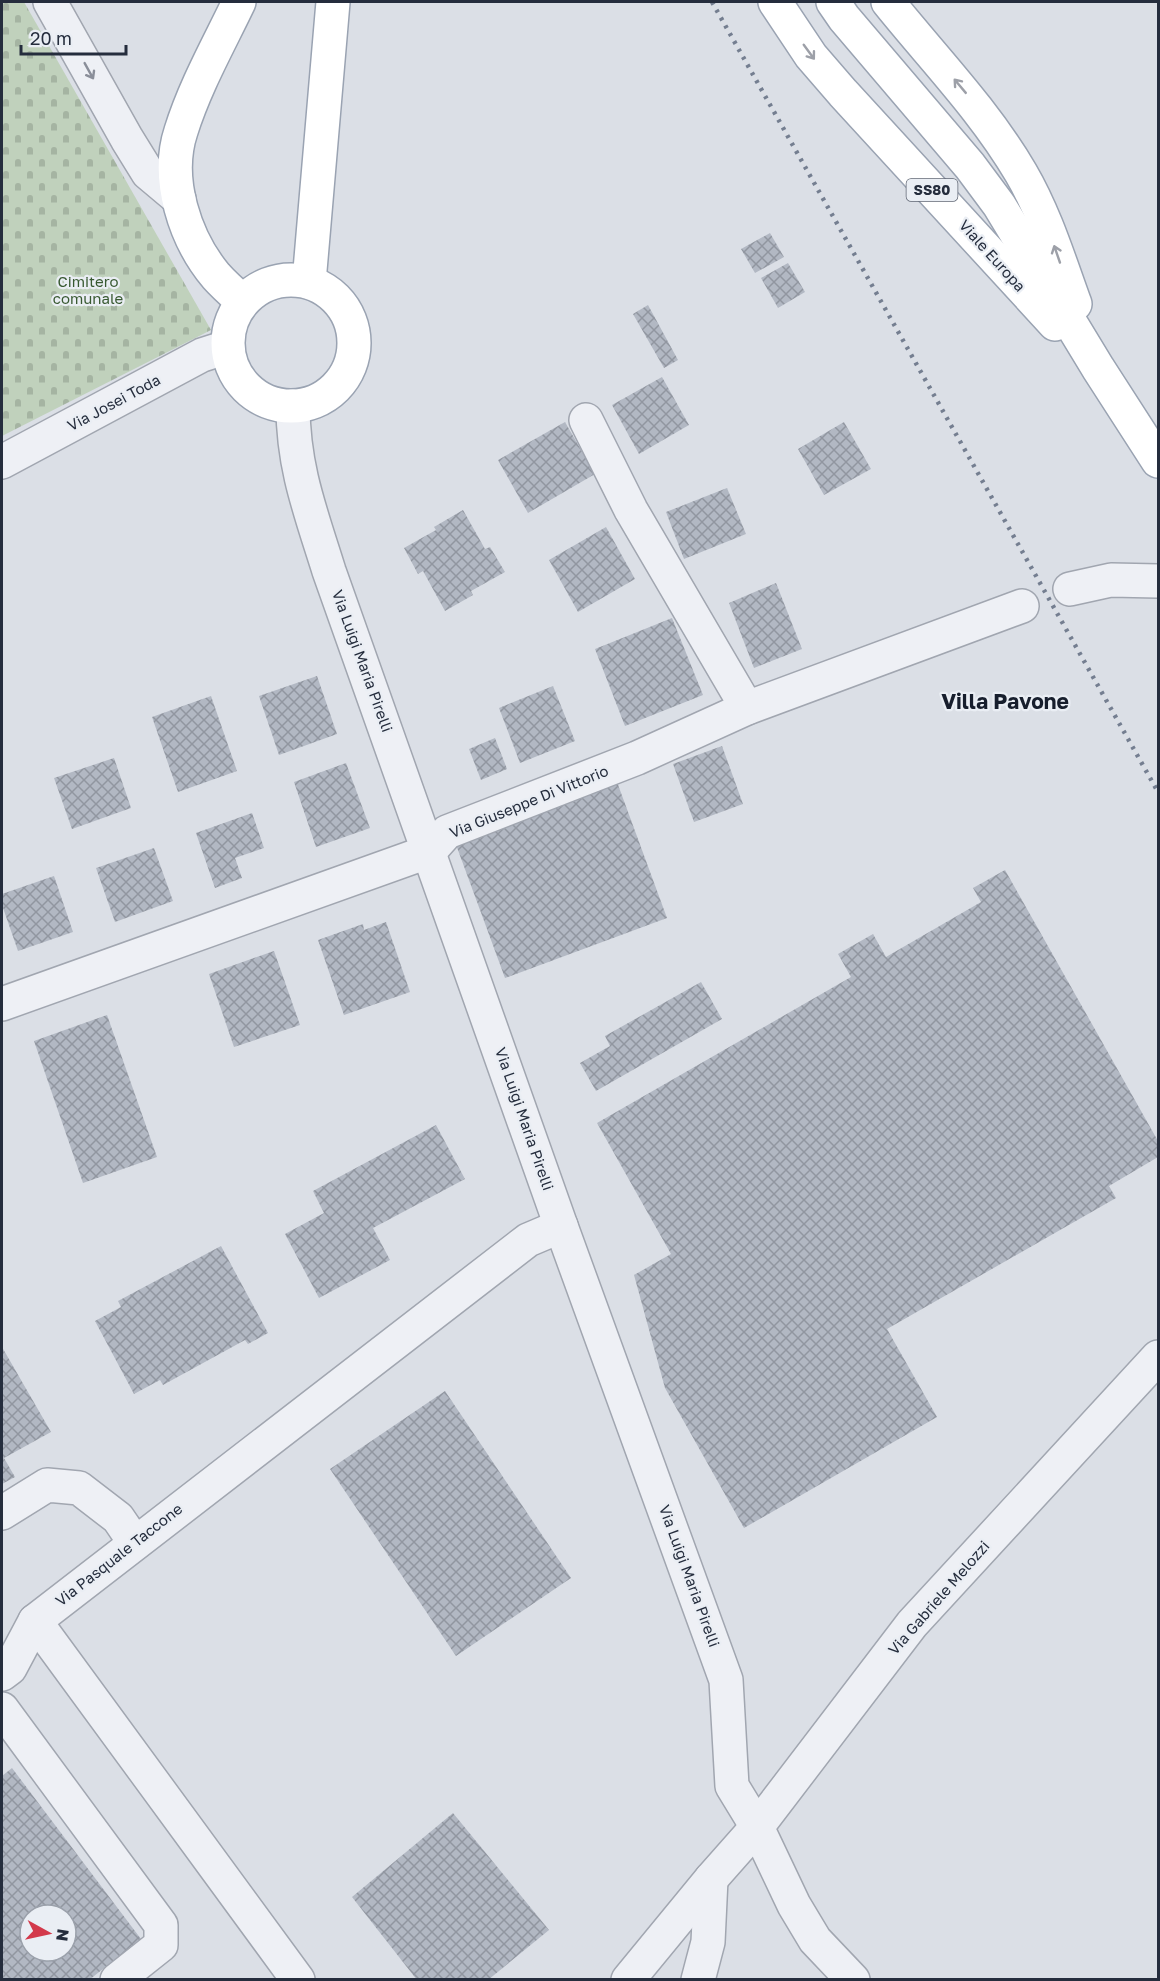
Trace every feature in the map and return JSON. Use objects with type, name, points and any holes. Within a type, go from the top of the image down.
[{"type":"main road","points":[[239,2],[216,47],[180,132],[176,175],[179,199],[188,227],[202,257],[216,277],[243,301]]},
{"type":"main road","points":[[309,282],[333,2]]},
{"type":"main road","name":"Viale Europa","points":[[776,2],[811,56],[843,93],[1010,277],[1098,368]]},
{"type":"main road","name":"Viale Europa","points":[[833,2],[970,166],[999,205],[1098,368],[1158,461]]},
{"type":"main road","name":"Viale Europa","points":[[888,2],[962,88],[1021,174],[1050,232],[1098,368]]},
{"type":"main road","points":[[295,279],[309,282],[332,294],[341,303],[352,326],[354,339],[351,364],[337,386],[317,400],[293,406],[272,403],[253,394],[235,373],[227,347],[230,323],[243,301],[253,291],[266,284],[295,279]]},
{"type":"street","points":[[50,2],[148,173],[179,199]]},
{"type":"street","name":"Via Josei Toda","points":[[2,462],[202,355],[227,347]]},
{"type":"street","name":"Via Luigi Maria Pirelli","points":[[293,406],[293,438],[300,479],[329,571],[561,1226],[726,1680],[732,1786],[757,1827],[794,1905],[816,1941],[854,1980]]},
{"type":"street","points":[[586,420],[631,510],[747,708]]},
{"type":"street","points":[[1070,590],[1111,580],[1158,581]]},
{"type":"street","name":"Via Giuseppe Di Vittorio","points":[[2,1004],[430,851],[447,832],[637,758],[747,708],[1022,606]]},
{"type":"street","name":"Via Pasquale Taccone","points":[[35,1620],[528,1240],[561,1226]]},
{"type":"street","name":"Via Gabriele Melozzi","points":[[628,1980],[757,1827],[912,1624],[1158,1357]]},
{"type":"street","points":[[2,1513],[47,1485],[79,1488],[118,1518],[135,1543]]},
{"type":"street","points":[[2,1674],[10,1668],[35,1620],[298,1980]]},
{"type":"street","points":[[2,1709],[161,1925],[161,1945],[117,1980]]},
{"type":"street","points":[[698,1980],[708,1942],[711,1879]]},
{"type":"green space","name":"Cimitero comunale","points":[[2,2],[24,2],[211,330],[2,436]]},
{"type":"building","points":[[770,233],[784,257],[755,273],[741,249]]},
{"type":"building","points":[[788,263],[805,292],[778,308],[761,278]]},
{"type":"building","points":[[648,305],[678,360],[664,368],[633,314]]},
{"type":"building","points":[[662,377],[689,425],[639,454],[612,405]]},
{"type":"building","points":[[565,422],[595,474],[528,513],[498,460]]},
{"type":"building","points":[[844,422],[871,469],[824,495],[798,449]]},
{"type":"building","points":[[727,488],[746,534],[684,559],[666,512]]},
{"type":"building","points":[[463,510],[485,549],[490,547],[505,572],[471,591],[473,595],[445,611],[423,571],[418,574],[404,548],[436,530],[434,527]]},
{"type":"building","points":[[606,527],[635,579],[578,612],[549,560]]},
{"type":"building","points":[[776,583],[802,649],[754,668],[729,603]]},
{"type":"building","points":[[672,618],[703,695],[625,726],[595,649]]},
{"type":"building","points":[[317,676],[337,734],[279,755],[259,696]]},
{"type":"building","points":[[553,686],[575,741],[520,763],[499,708]]},
{"type":"building","points":[[211,696],[237,771],[178,792],[152,717]]},
{"type":"building","points":[[495,738],[507,769],[481,780],[469,749]]},
{"type":"building","points":[[722,746],[743,804],[694,822],[673,764]]},
{"type":"building","points":[[114,758],[131,808],[72,829],[54,778]]},
{"type":"building","points":[[346,763],[370,828],[316,847],[294,782]]},
{"type":"building","points":[[617,782],[667,918],[505,978],[455,842]]},
{"type":"building","points":[[252,813],[264,848],[235,858],[242,878],[215,888],[196,833]]},
{"type":"building","points":[[154,848],[173,901],[115,922],[96,868]]},
{"type":"building","points":[[1005,870],[1158,1141],[1158,1157],[1109,1186],[1116,1198],[887,1329],[937,1417],[744,1528],[665,1388],[634,1275],[671,1254],[597,1123],[851,977],[838,954],[873,934],[886,957],[981,902],[973,888]]},
{"type":"building","points":[[54,876],[73,932],[18,951],[2,905],[2,894]]},
{"type":"building","points":[[386,922],[410,992],[344,1015],[318,940],[363,924],[364,930]]},
{"type":"building","points":[[274,951],[300,1025],[234,1047],[209,974]]},
{"type":"building","points":[[701,982],[722,1019],[596,1091],[580,1063],[610,1046],[605,1036]]},
{"type":"building","points":[[107,1015],[157,1157],[83,1183],[34,1041]]},
{"type":"building","points":[[436,1125],[465,1179],[373,1228],[390,1260],[319,1298],[285,1234],[324,1213],[313,1191]]},
{"type":"building","points":[[221,1246],[268,1333],[248,1344],[245,1340],[163,1385],[160,1380],[134,1394],[95,1321],[121,1307],[118,1301]]},
{"type":"building","points":[[2,1347],[51,1432],[4,1458],[15,1477],[2,1484]]},
{"type":"building","points":[[445,1391],[571,1578],[456,1656],[330,1469]]},
{"type":"building","points":[[12,1768],[141,1939],[89,1980],[2,1980],[2,1776]]},
{"type":"building","points":[[453,1813],[549,1930],[488,1980],[417,1980],[352,1897]]},
{"type":"railway","points":[[712,2],[1158,792]]},
{"type":"district","name":"Villa Pavone","points":[[1005,702]]}]
